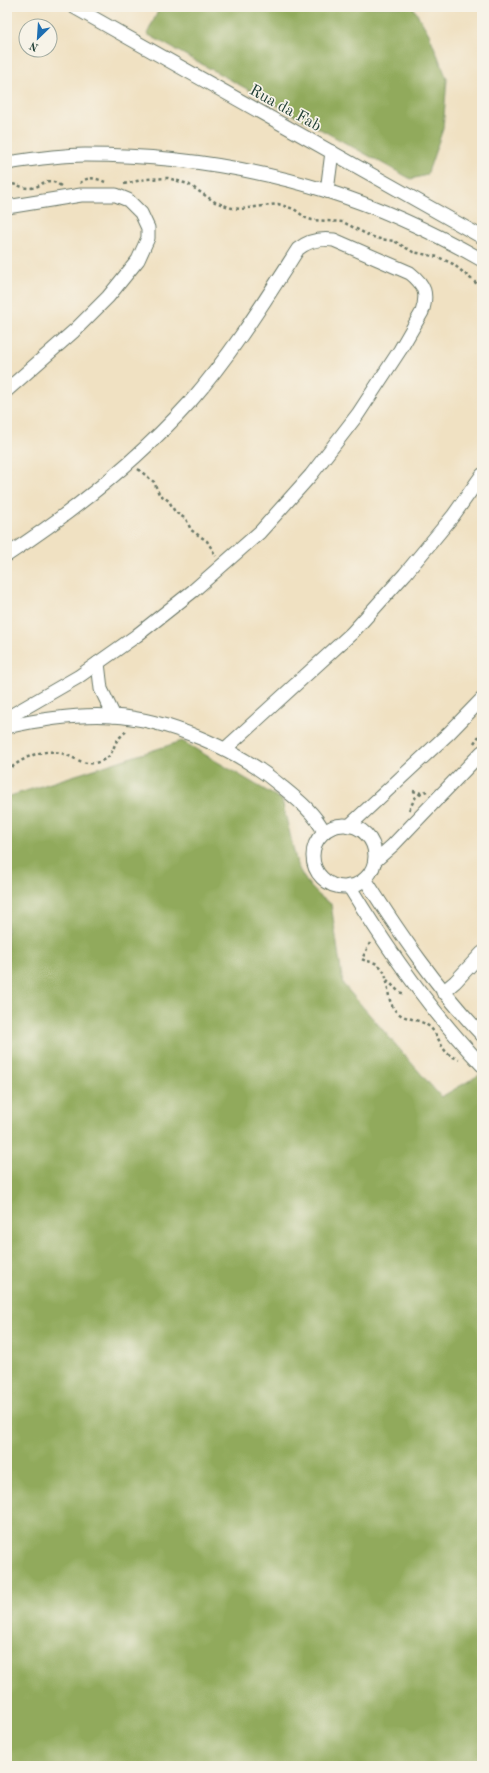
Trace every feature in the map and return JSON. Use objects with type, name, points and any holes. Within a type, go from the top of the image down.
[{"type":"street","name":"Rua da Fab","points":[[74,7],[482,237]]},
{"type":"street","points":[[327,191],[332,152]]},
{"type":"street","points":[[7,163],[42,158],[84,155],[145,158],[237,169],[327,191],[392,215],[482,260]]},
{"type":"street","points":[[7,207],[81,195],[116,195],[128,200],[141,213],[148,228],[148,238],[138,260],[108,297],[68,337],[7,390]]},
{"type":"street","points":[[7,555],[45,530],[92,495],[131,461],[190,402],[221,363],[269,296],[298,249],[305,243],[323,238],[334,240],[410,272],[423,286],[425,303],[422,312],[400,350],[358,414],[323,460],[260,532],[193,591],[154,622],[78,677],[7,718]]},
{"type":"street","points":[[225,749],[352,633],[453,516],[482,475]]},
{"type":"street","points":[[98,663],[101,689],[114,716]]},
{"type":"street","points":[[349,826],[449,734],[482,699]]},
{"type":"street","points":[[7,727],[60,717],[114,716],[183,731],[225,749],[250,762],[275,780],[306,808],[318,821],[324,832]]},
{"type":"street","points":[[375,861],[396,842],[482,752]]},
{"type":"street","points":[[340,825],[349,826],[363,831],[368,836],[375,850],[375,861],[372,871],[365,879],[357,884],[339,886],[330,883],[322,877],[316,868],[314,849],[324,832],[340,825]]},
{"type":"street","points":[[365,879],[385,911],[443,992],[482,1035]]},
{"type":"street","points":[[349,886],[376,930],[417,990],[449,1029],[480,1062]]},
{"type":"street","points":[[443,992],[455,982],[482,953]]},
{"type":"path","points":[[76,186],[84,180],[91,178],[111,184]]},
{"type":"path","points":[[119,185],[146,179],[168,178],[188,184],[215,202],[232,208],[242,209],[278,204],[294,209],[306,218],[312,220],[343,222],[370,236],[394,241],[413,252],[438,257],[453,264],[482,288]]},
{"type":"path","points":[[7,185],[12,184],[31,188],[48,180],[52,180],[66,188]]},
{"type":"path","points":[[131,461],[144,475],[154,482],[159,494],[169,501],[175,512],[186,519],[191,530],[207,541],[211,550],[224,563]]},
{"type":"path","points":[[7,771],[21,760],[41,753],[55,752],[85,763],[94,764],[106,758],[114,749],[118,739],[141,721]]},
{"type":"path","points":[[376,930],[362,959],[376,964],[382,969],[386,977],[388,994],[394,1009],[405,1017],[426,1024],[432,1030],[443,1050],[449,1055],[480,1062]]},
{"type":"green space","points":[[160,7],[413,7],[429,34],[447,79],[443,129],[427,175],[411,179],[147,34]]},
{"type":"green space","points":[[182,741],[282,800],[297,864],[315,891],[331,904],[343,984],[441,1097],[479,1075],[482,1078],[482,1766],[7,1766],[7,797]]}]
